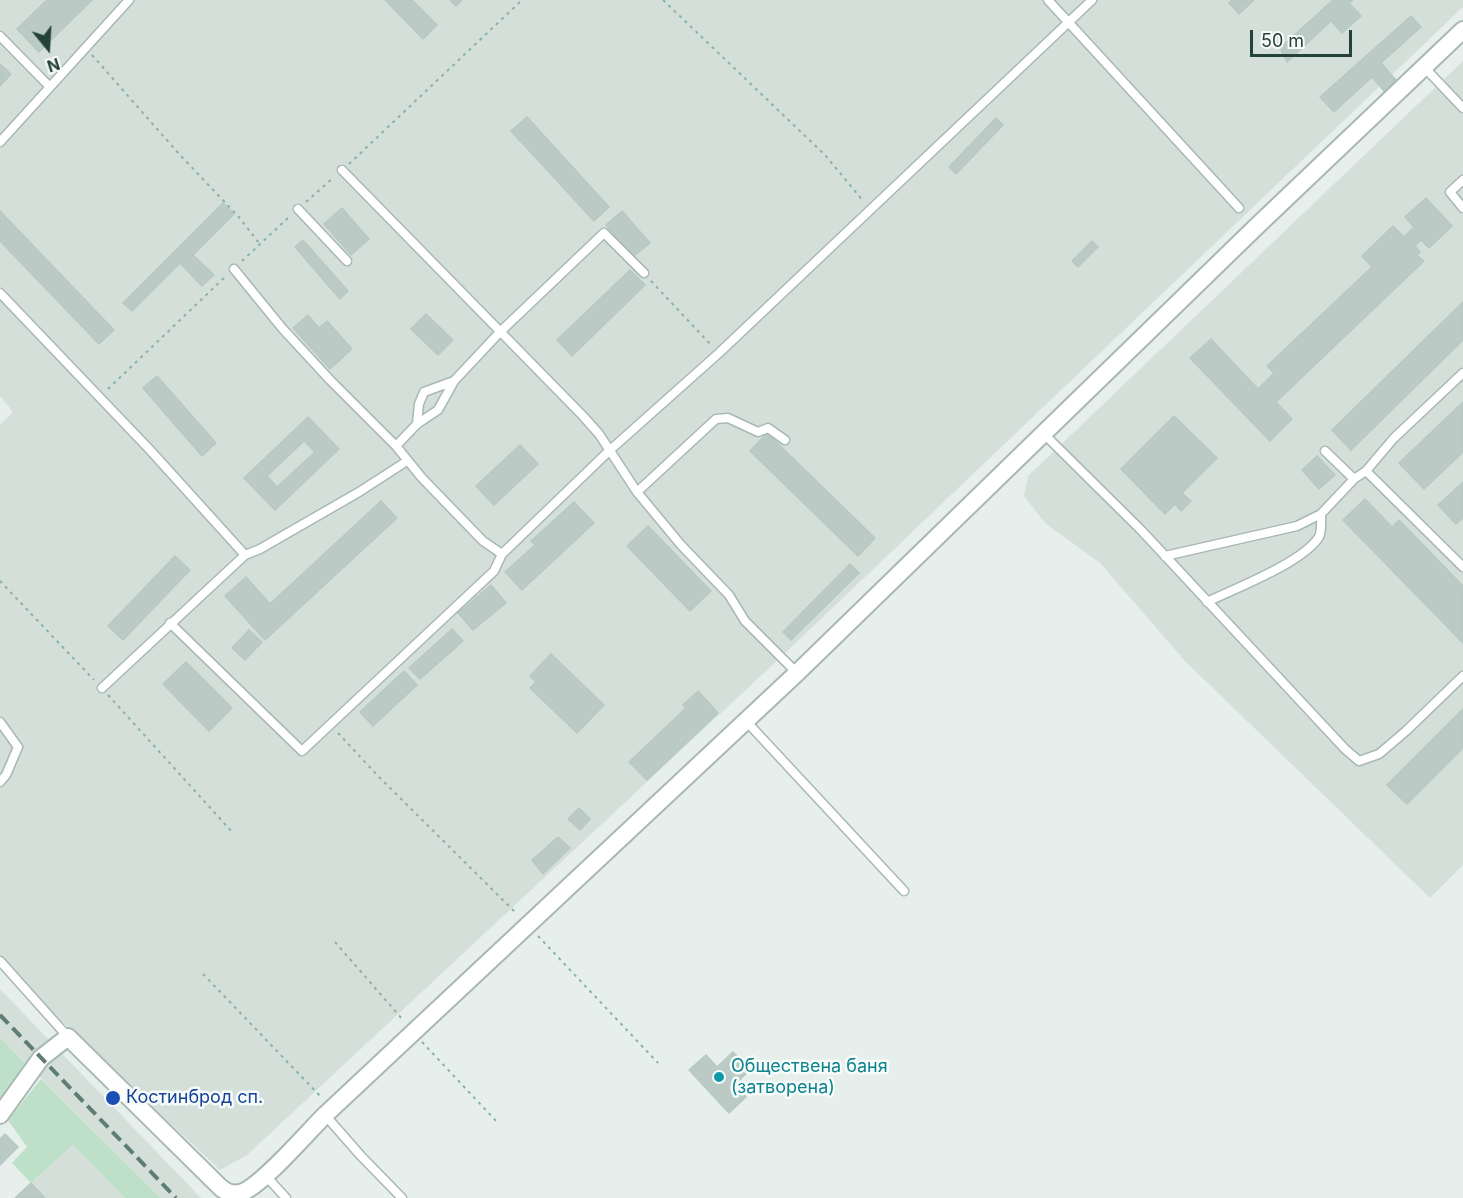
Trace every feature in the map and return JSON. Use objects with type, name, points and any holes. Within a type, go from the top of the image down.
[{"type":"street","points":[[1,1110],[41,1058],[68,1037],[225,1191],[243,1192],[265,1175],[328,1112],[797,673],[1257,226],[1424,67],[1460,37]]},
{"type":"lane","points":[[0,142],[129,0]]},
{"type":"lane","points":[[1048,0],[1239,208]]},
{"type":"lane","points":[[170,623],[302,751],[494,571],[502,554],[609,451],[719,353],[1092,0]]},
{"type":"lane","points":[[0,36],[50,87]]},
{"type":"lane","points":[[1424,67],[1463,108]]},
{"type":"lane","points":[[342,170],[583,416],[599,434],[637,492],[681,545],[729,595],[746,621],[797,673]]},
{"type":"lane","points":[[1463,180],[1450,192],[1463,208]]},
{"type":"lane","points":[[298,209],[347,261]]},
{"type":"lane","points":[[396,446],[417,424],[438,410],[454,381],[500,332],[604,233],[644,273]]},
{"type":"lane","points":[[234,269],[282,328],[330,380],[396,446],[407,461],[483,541],[502,554]]},
{"type":"lane","points":[[0,293],[245,555]]},
{"type":"lane","points":[[1165,556],[1297,526],[1321,514],[1354,479],[1366,471],[1394,438],[1463,374]]},
{"type":"lane","points":[[417,424],[419,404],[424,392],[454,381]]},
{"type":"lane","points":[[637,492],[716,419],[728,418],[758,432],[768,428],[785,440]]},
{"type":"lane","points":[[1043,434],[1165,556],[1359,761],[1378,754],[1406,731],[1463,676]]},
{"type":"lane","points":[[1325,451],[1354,479]]},
{"type":"lane","points":[[102,688],[245,555],[260,549],[359,492],[407,461]]},
{"type":"lane","points":[[1366,471],[1462,564]]},
{"type":"lane","points":[[1207,602],[1279,567],[1308,550],[1321,535],[1321,514]]},
{"type":"lane","points":[[746,721],[904,891]]},
{"type":"lane","points":[[0,722],[18,747],[6,775],[0,782]]},
{"type":"lane","points":[[0,961],[68,1037]]},
{"type":"lane","points":[[328,1112],[402,1198]]},
{"type":"lane","points":[[265,1175],[286,1198]]},
{"type":"path","points":[[100,398],[259,243],[342,170],[522,0]]},
{"type":"path","points":[[663,0],[825,155],[870,208]]},
{"type":"path","points":[[86,48],[180,156],[238,216],[259,243]]},
{"type":"path","points":[[644,273],[719,353]]},
{"type":"path","points":[[0,581],[102,688],[233,833]]},
{"type":"path","points":[[330,724],[378,776],[528,926],[658,1063]]},
{"type":"path","points":[[203,974],[328,1112]]},
{"type":"shaded area","points":[[0,0],[1463,0],[1463,7],[781,657],[247,1155],[220,1170],[50,1010],[0,956],[0,425],[13,412],[0,396]]},
{"type":"shaded area","points":[[1463,61],[1463,865],[1430,898],[1185,661],[1100,563],[1045,523],[1024,496],[1028,476]]},
{"type":"shaded area","points":[[0,989],[201,1198],[161,1198],[0,1037]]},
{"type":"shaded area","points":[[73,1145],[125,1198],[15,1198]]},
{"type":"green space","points":[[0,1037],[25,1063],[1,1097],[0,1096]]},
{"type":"green space","points":[[41,1079],[161,1198],[125,1198],[73,1145],[31,1183],[12,1163],[27,1147],[8,1120]]},
{"type":"building","points":[[47,0],[92,0],[39,52],[17,29]]},
{"type":"building","points":[[385,0],[412,0],[437,25],[423,39]]},
{"type":"building","points":[[450,0],[462,0],[456,6]]},
{"type":"building","points":[[1232,0],[1254,0],[1239,14],[1229,3]]},
{"type":"building","points":[[1333,0],[1353,0],[1349,3],[1361,16],[1342,33],[1331,21],[1287,62],[1280,48]]},
{"type":"building","points":[[1411,16],[1421,27],[1381,63],[1397,81],[1385,92],[1372,77],[1334,112],[1320,97]]},
{"type":"building","points":[[0,64],[11,74],[0,86]]},
{"type":"building","points":[[527,117],[609,207],[594,221],[511,131]]},
{"type":"building","points":[[996,118],[1003,125],[956,174],[949,167]]},
{"type":"building","points":[[1426,198],[1452,226],[1429,248],[1421,240],[1415,246],[1420,252],[1417,255],[1424,261],[1276,402],[1292,419],[1270,441],[1190,358],[1211,339],[1258,389],[1274,373],[1267,366],[1372,267],[1362,256],[1393,226],[1404,237],[1414,227],[1405,217]]},
{"type":"building","points":[[223,203],[234,214],[193,255],[214,275],[202,286],[180,263],[132,311],[123,303]]},
{"type":"building","points":[[342,208],[369,239],[351,255],[324,224]]},
{"type":"building","points":[[0,211],[114,330],[99,344],[0,241]]},
{"type":"building","points":[[622,211],[650,243],[634,256],[606,225]]},
{"type":"building","points":[[303,240],[348,291],[340,299],[295,247]]},
{"type":"building","points":[[1092,241],[1098,247],[1078,267],[1072,261]]},
{"type":"building","points":[[630,270],[645,285],[572,356],[557,340]]},
{"type":"building","points":[[1463,302],[1463,340],[1351,450],[1332,430]]},
{"type":"building","points":[[426,314],[453,340],[438,355],[411,329]]},
{"type":"building","points":[[308,315],[319,328],[327,321],[352,349],[330,369],[293,328]]},
{"type":"building","points":[[157,376],[216,443],[202,456],[143,388]]},
{"type":"building","points":[[1463,402],[1463,452],[1424,489],[1399,463]]},
{"type":"building","points":[[1174,416],[1217,458],[1182,493],[1191,501],[1181,511],[1175,504],[1165,514],[1121,469]]},
{"type":"building","points":[[308,417],[339,449],[275,510],[244,478]],"holes":[[[304,441],[315,452],[277,487],[267,476]]]},
{"type":"building","points":[[767,433],[875,538],[858,556],[750,451]]},
{"type":"building","points":[[520,445],[538,464],[494,505],[476,486]]},
{"type":"building","points":[[1317,456],[1335,475],[1319,489],[1302,470]]},
{"type":"building","points":[[1463,482],[1463,518],[1456,524],[1438,505]]},
{"type":"building","points":[[1365,499],[1392,527],[1399,520],[1463,586],[1463,643],[1343,520]]},
{"type":"building","points":[[381,501],[397,518],[265,640],[225,596],[246,577],[270,604]]},
{"type":"building","points":[[574,502],[594,523],[522,590],[505,572],[535,545],[531,541]]},
{"type":"building","points":[[648,526],[711,591],[690,611],[627,546]]},
{"type":"building","points":[[175,556],[190,570],[123,640],[108,626]]},
{"type":"building","points":[[850,564],[859,573],[791,640],[783,632]]},
{"type":"building","points":[[491,585],[506,603],[473,630],[458,613]]},
{"type":"building","points":[[452,629],[463,641],[420,679],[409,668]]},
{"type":"building","points":[[249,630],[262,642],[245,660],[232,648]]},
{"type":"building","points":[[551,654],[604,705],[577,733],[530,688],[536,682],[530,676]]},
{"type":"building","points":[[186,662],[232,708],[209,731],[163,684]]},
{"type":"building","points":[[404,671],[417,685],[373,726],[360,712]]},
{"type":"building","points":[[698,691],[718,713],[647,780],[629,762],[686,708],[683,705]]},
{"type":"building","points":[[1463,709],[1463,748],[1407,804],[1387,785]]},
{"type":"building","points":[[579,808],[590,819],[580,830],[568,819]]},
{"type":"building","points":[[558,837],[570,848],[543,874],[532,860]]},
{"type":"building","name":"Обществена баня (затворена)","points":[[733,1052],[750,1070],[735,1084],[746,1097],[729,1113],[689,1070],[706,1055],[717,1067]]},
{"type":"building","points":[[5,1134],[18,1147],[0,1165],[0,1139]]},
{"type":"building","points":[[31,1183],[45,1198],[15,1198]]},
{"type":"railway","points":[[0,1015],[176,1198]]},
{"type":"place","name":"Обществена баня (затворена)","points":[[719,1077]]},
{"type":"place","name":"Костинброд сп.","points":[[113,1098]]}]
